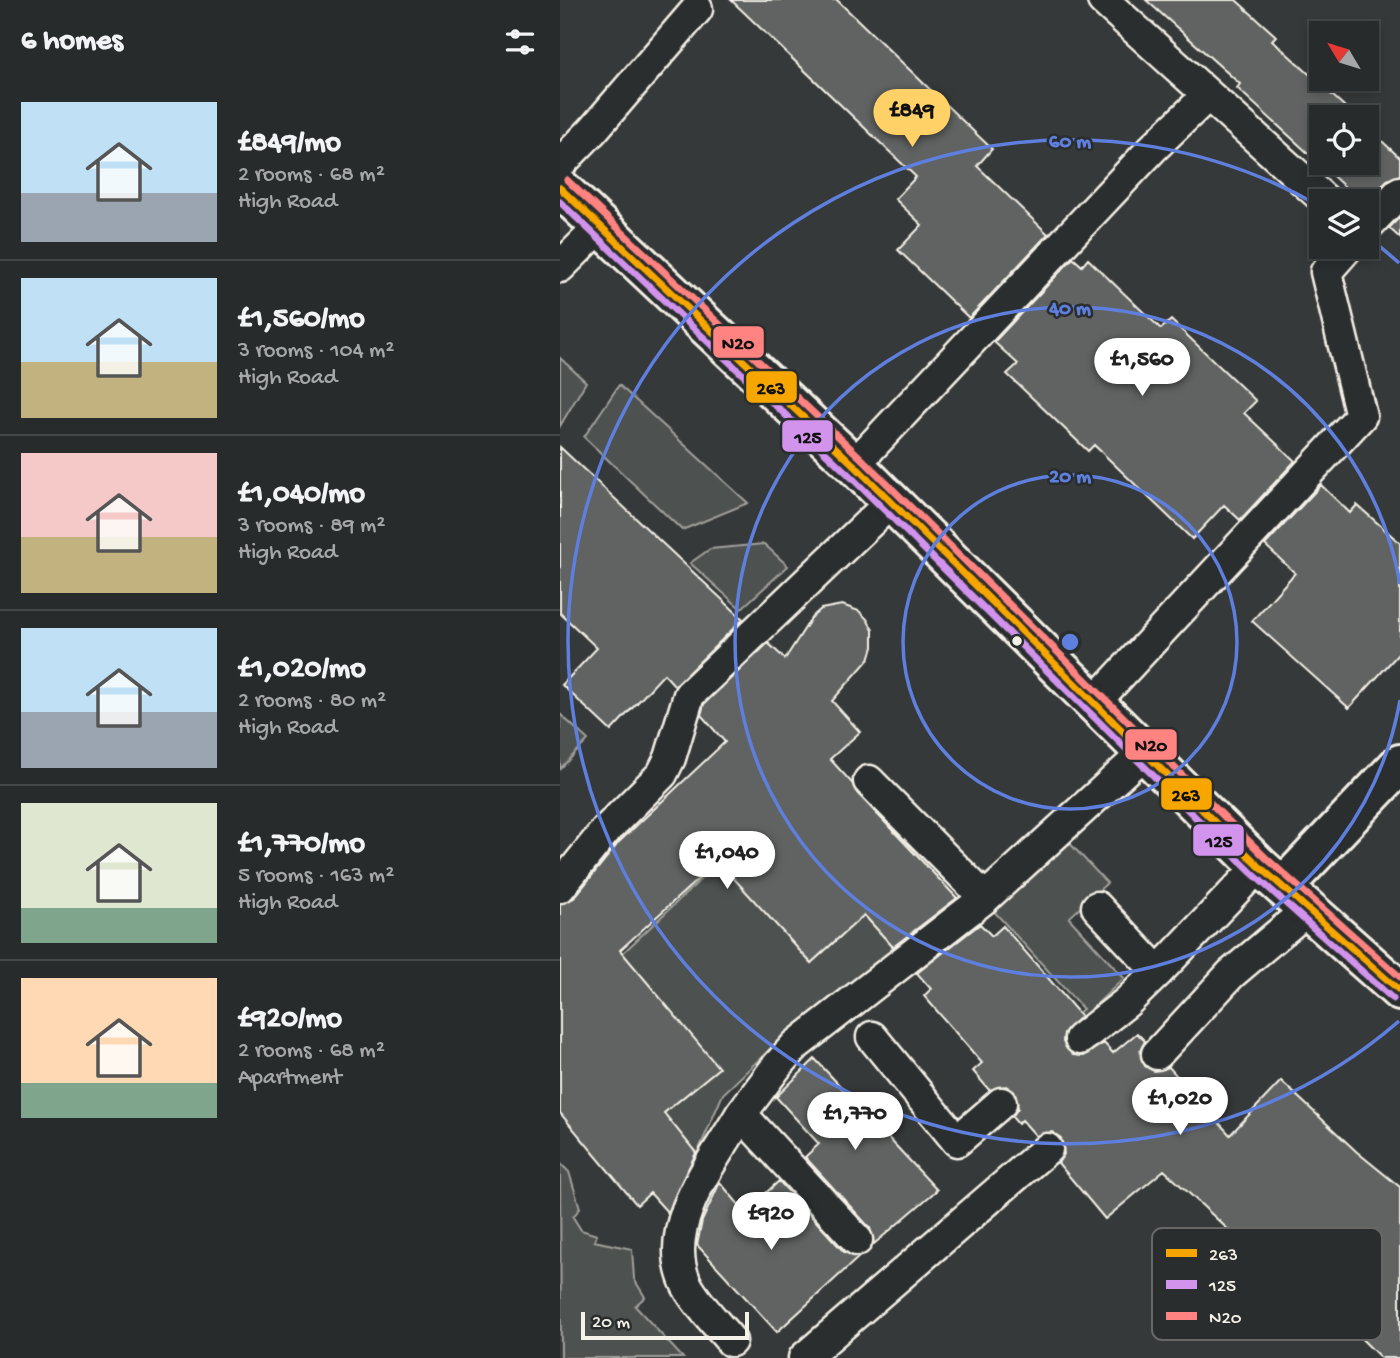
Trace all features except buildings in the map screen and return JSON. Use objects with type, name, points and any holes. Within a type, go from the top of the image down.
[{"type":"main road","points":[[560,188],[854,465],[1283,888],[1400,991]]},
{"type":"main road","points":[[1283,888],[1400,764]]},
{"type":"lane","points":[[1103,0],[1313,189]]},
{"type":"lane","points":[[560,163],[593,130],[697,9]]},
{"type":"lane","points":[[854,465],[1153,148],[1208,95]]},
{"type":"lane","points":[[1379,214],[1400,192]]},
{"type":"lane","points":[[560,267],[600,227]]},
{"type":"lane","points":[[1094,704],[1361,416],[1326,272],[1337,259]]},
{"type":"lane","points":[[560,887],[607,830],[662,774],[670,758],[681,711],[701,680],[891,502]]},
{"type":"lane","points":[[731,1341],[685,1282],[677,1242],[690,1205],[741,1114],[796,1045],[985,898],[1144,753]]},
{"type":"lane","points":[[870,781],[985,898]]},
{"type":"lane","points":[[1080,1039],[1127,1002],[1158,972],[1283,888]]},
{"type":"lane","points":[[1157,1054],[1231,974],[1283,888]]},
{"type":"lane","points":[[1097,907],[1158,972]]},
{"type":"lane","points":[[872,1037],[957,1141],[1001,1103]]},
{"type":"lane","points":[[741,1114],[857,1240]]},
{"type":"lane","points":[[804,1358],[1047,1149]]},
{"type":"shaded area","points":[[560,358],[586,382],[560,426]]},
{"type":"shaded area","points":[[619,385],[748,503],[682,530],[584,437]]},
{"type":"shaded area","points":[[764,544],[788,566],[741,609],[690,563],[710,549]]},
{"type":"shaded area","points":[[560,714],[588,740],[560,769]]},
{"type":"shaded area","points":[[772,812],[764,910],[811,963],[864,915],[899,954],[772,1047],[723,1094],[697,1154],[664,1113],[718,1068],[607,968]]},
{"type":"shaded area","points":[[1064,837],[1107,883],[1069,918],[1124,978],[1080,1020],[1076,1015],[1083,1009],[990,907]]},
{"type":"shaded area","points":[[560,1163],[569,1172],[580,1208],[573,1217],[581,1230],[597,1235],[594,1241],[632,1249],[634,1279],[645,1297],[635,1306],[683,1358],[561,1358]]},
{"type":"transit line","name":"N20","points":[[567,180],[861,458],[1266,858],[1400,977]]},
{"type":"transit line","name":"263","points":[[560,188],[854,465],[1259,866],[1400,991]]},
{"type":"transit line","name":"125","points":[[560,202],[847,473],[1252,873],[1393,999]]}]
